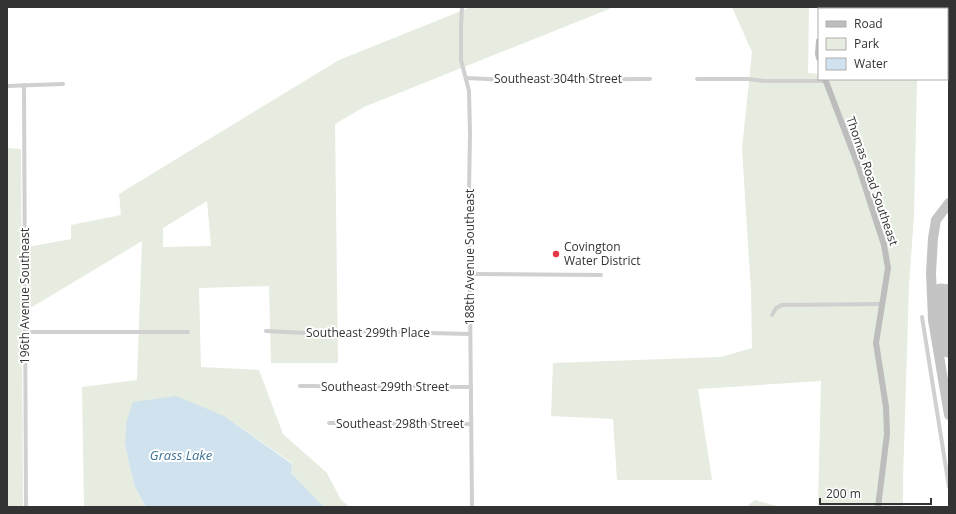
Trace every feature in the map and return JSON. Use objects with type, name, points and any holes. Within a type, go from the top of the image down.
[{"type":"street","name":"188th Avenue Southeast","points":[[462,7],[460,26],[461,60],[468,91],[470,134],[472,507]]},
{"type":"street","name":"Southeast 304th Street","points":[[466,78],[508,80],[650,79]]},
{"type":"street","points":[[697,79],[748,78],[764,81],[825,80]]},
{"type":"street","name":"Thomas Road Southeast","points":[[825,80],[859,168],[884,245],[888,268],[876,343],[886,408],[887,434],[878,507]]},
{"type":"street","points":[[7,86],[63,84]]},
{"type":"street","name":"196th Avenue Southeast","points":[[24,85],[26,507]]},
{"type":"street","points":[[470,274],[601,275]]},
{"type":"street","points":[[772,315],[776,308],[782,305],[882,304]]},
{"type":"street","points":[[922,317],[949,487]]},
{"type":"street","name":"Southeast 299th Place","points":[[266,331],[326,334],[346,331],[470,334]]},
{"type":"street","points":[[25,332],[188,332]]},
{"type":"street","name":"Southeast 299th Street","points":[[300,386],[471,387]]},
{"type":"street","name":"Southeast 298th Street","points":[[329,423],[471,424]]},
{"type":"green space","points":[[471,7],[614,7],[364,107],[335,124],[338,363],[271,363],[269,286],[199,288],[201,367],[259,370],[283,434],[327,473],[341,500],[350,507],[326,507],[319,502],[291,473],[292,463],[224,416],[125,443],[135,487],[146,507],[84,507],[82,387],[137,380],[142,241],[27,310],[28,247],[71,239],[71,225],[121,215],[119,194],[339,60]],"holes":[[[207,201],[211,246],[163,247],[163,228]]]},
{"type":"green space","points":[[732,7],[809,7],[808,73],[818,74],[818,80],[917,80],[914,215],[909,286],[903,507],[818,507],[821,381],[698,389],[712,480],[617,480],[613,419],[551,416],[553,363],[721,357],[752,348],[751,290],[742,149],[752,52]]},
{"type":"green space","points":[[949,7],[949,76],[948,8],[851,8]]},
{"type":"green space","points":[[7,148],[21,149],[23,507],[7,507]]},
{"type":"green space","points":[[755,500],[781,507],[746,507]]},
{"type":"water","name":"Grass Lake","points":[[176,396],[224,416],[292,464],[291,473],[319,502],[326,507],[146,507],[135,487],[130,468],[125,443],[127,420],[133,402]]},
{"type":"taxiway","points":[[933,320],[931,273],[933,238],[936,220],[949,203]]},
{"type":"taxiway","points":[[932,292],[949,289]]},
{"type":"taxiway","points":[[945,317],[933,320],[949,415]]},
{"type":"runway","points":[[941,296],[949,345]]},
{"type":"place","name":"Covington Water District","points":[[556,254]]}]
